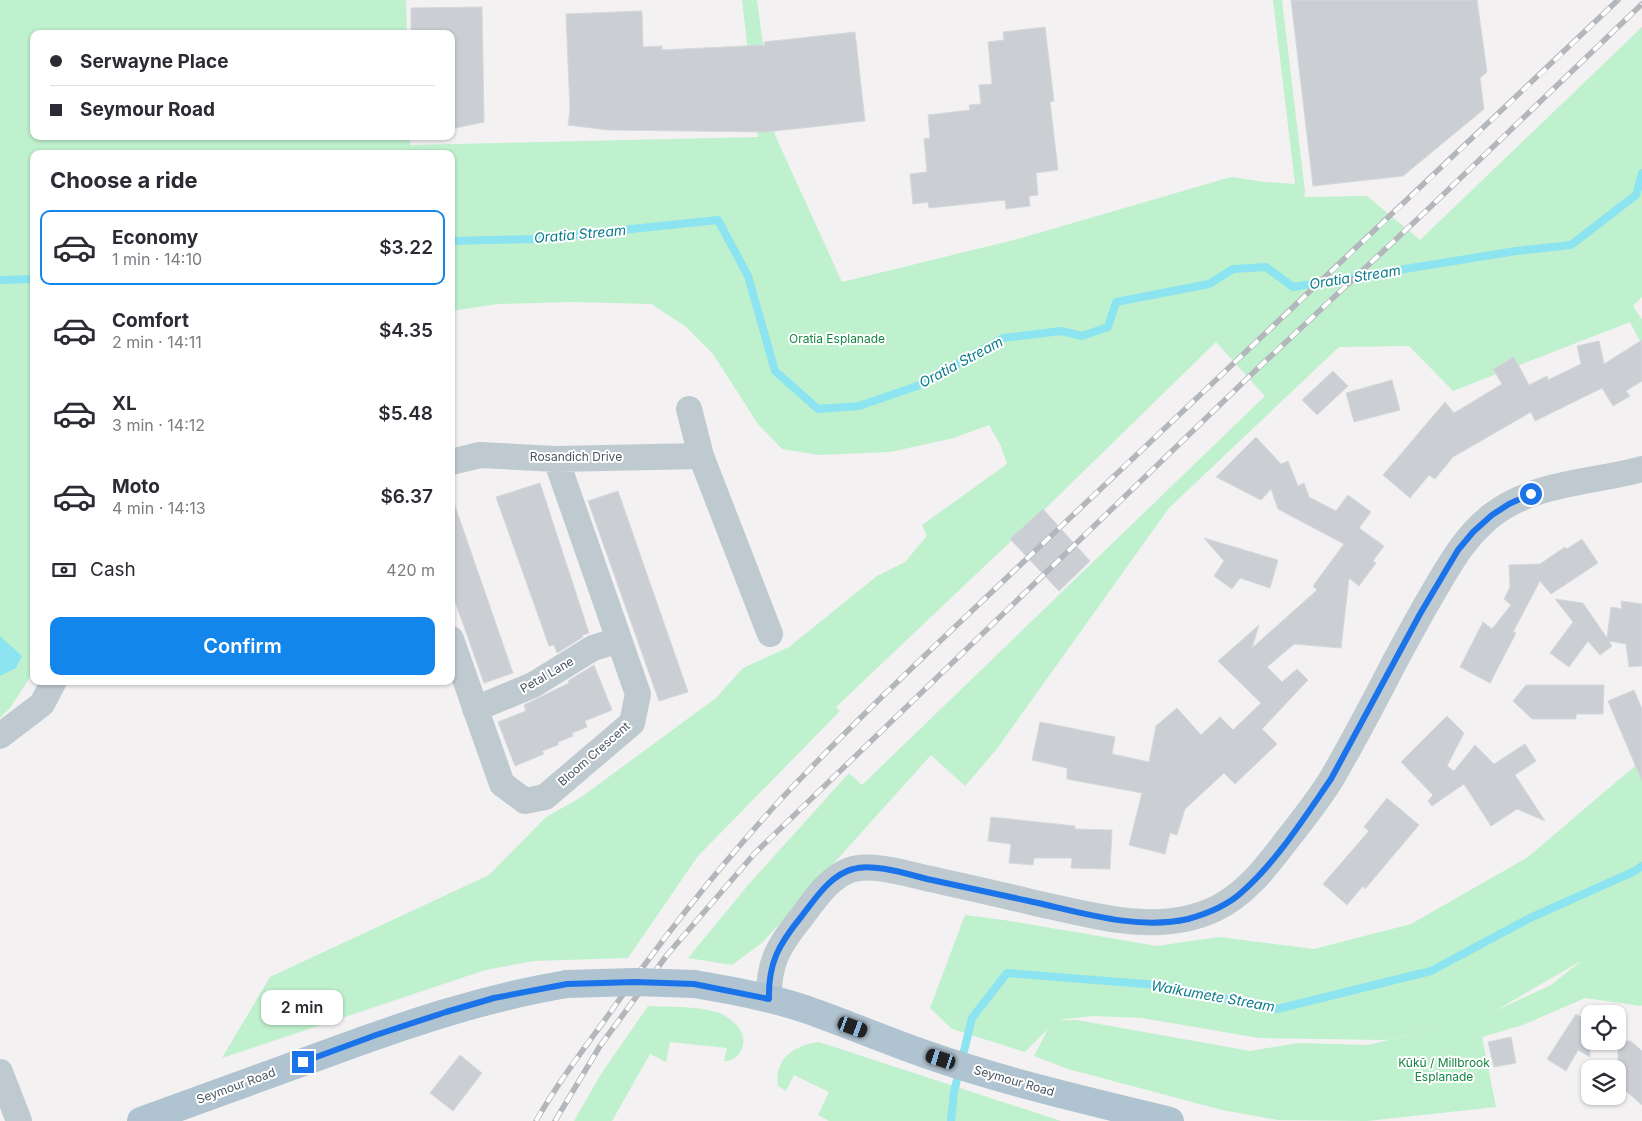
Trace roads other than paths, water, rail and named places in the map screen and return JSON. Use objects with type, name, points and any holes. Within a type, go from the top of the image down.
[{"type":"main road","name":"Seymour Road","points":[[141,1121],[376,1035],[494,998],[567,984],[635,982],[694,984],[769,999],[804,1009],[924,1054],[973,1070],[1036,1088],[1170,1121]]},
{"type":"street","points":[[689,408],[701,456],[770,634]]},
{"type":"street","name":"Rosandich Drive","points":[[455,461],[480,455],[556,459],[701,456]]},
{"type":"street","name":"Bloom Crescent","points":[[455,651],[502,784],[525,801],[545,797],[632,723],[638,694],[556,459]]},
{"type":"street","points":[[769,999],[774,958],[790,931],[829,884],[841,874],[865,866],[1090,915],[1140,922],[1166,922],[1188,918],[1215,909],[1241,893],[1264,870],[1306,816],[1331,779],[1434,590],[1458,550],[1473,532],[1492,515],[1509,504],[1531,494],[1554,486],[1642,469]]},
{"type":"street","name":"Petal Lane","points":[[475,709],[533,685],[593,648],[619,640]]},
{"type":"street","points":[[0,736],[42,704],[52,685]]},
{"type":"street","points":[[0,1072],[19,1121]]},
{"type":"water","points":[[0,636],[22,656],[16,668],[0,676]]},
{"type":"waterway","name":"Oratia Stream","points":[[455,241],[536,239],[718,220],[748,276],[775,371],[818,409],[859,406],[920,385],[1003,338],[1061,331],[1082,336],[1108,327],[1116,302],[1209,284],[1233,269],[1266,267],[1293,287],[1516,251],[1571,245],[1636,195],[1642,173]]},
{"type":"waterway","name":"Oratia Stream","points":[[0,280],[30,279]]},
{"type":"waterway","name":"Waikumete Stream","points":[[951,1121],[954,1092],[972,1018],[1007,973],[1158,985],[1277,1009],[1431,971],[1530,918],[1635,871],[1642,866]]},
{"type":"railway","points":[[536,1121],[552,1094],[627,988],[713,877],[783,797],[876,702],[1618,0]]},
{"type":"railway","points":[[555,1121],[600,1046],[667,955],[755,853],[1256,370],[1424,213],[1642,4]]},
{"type":"park label","name":"Oratia Esplanade","points":[[837,339]]},
{"type":"park label","name":"Kūkū / Millbrook Esplanade","points":[[1444,1070]]}]
